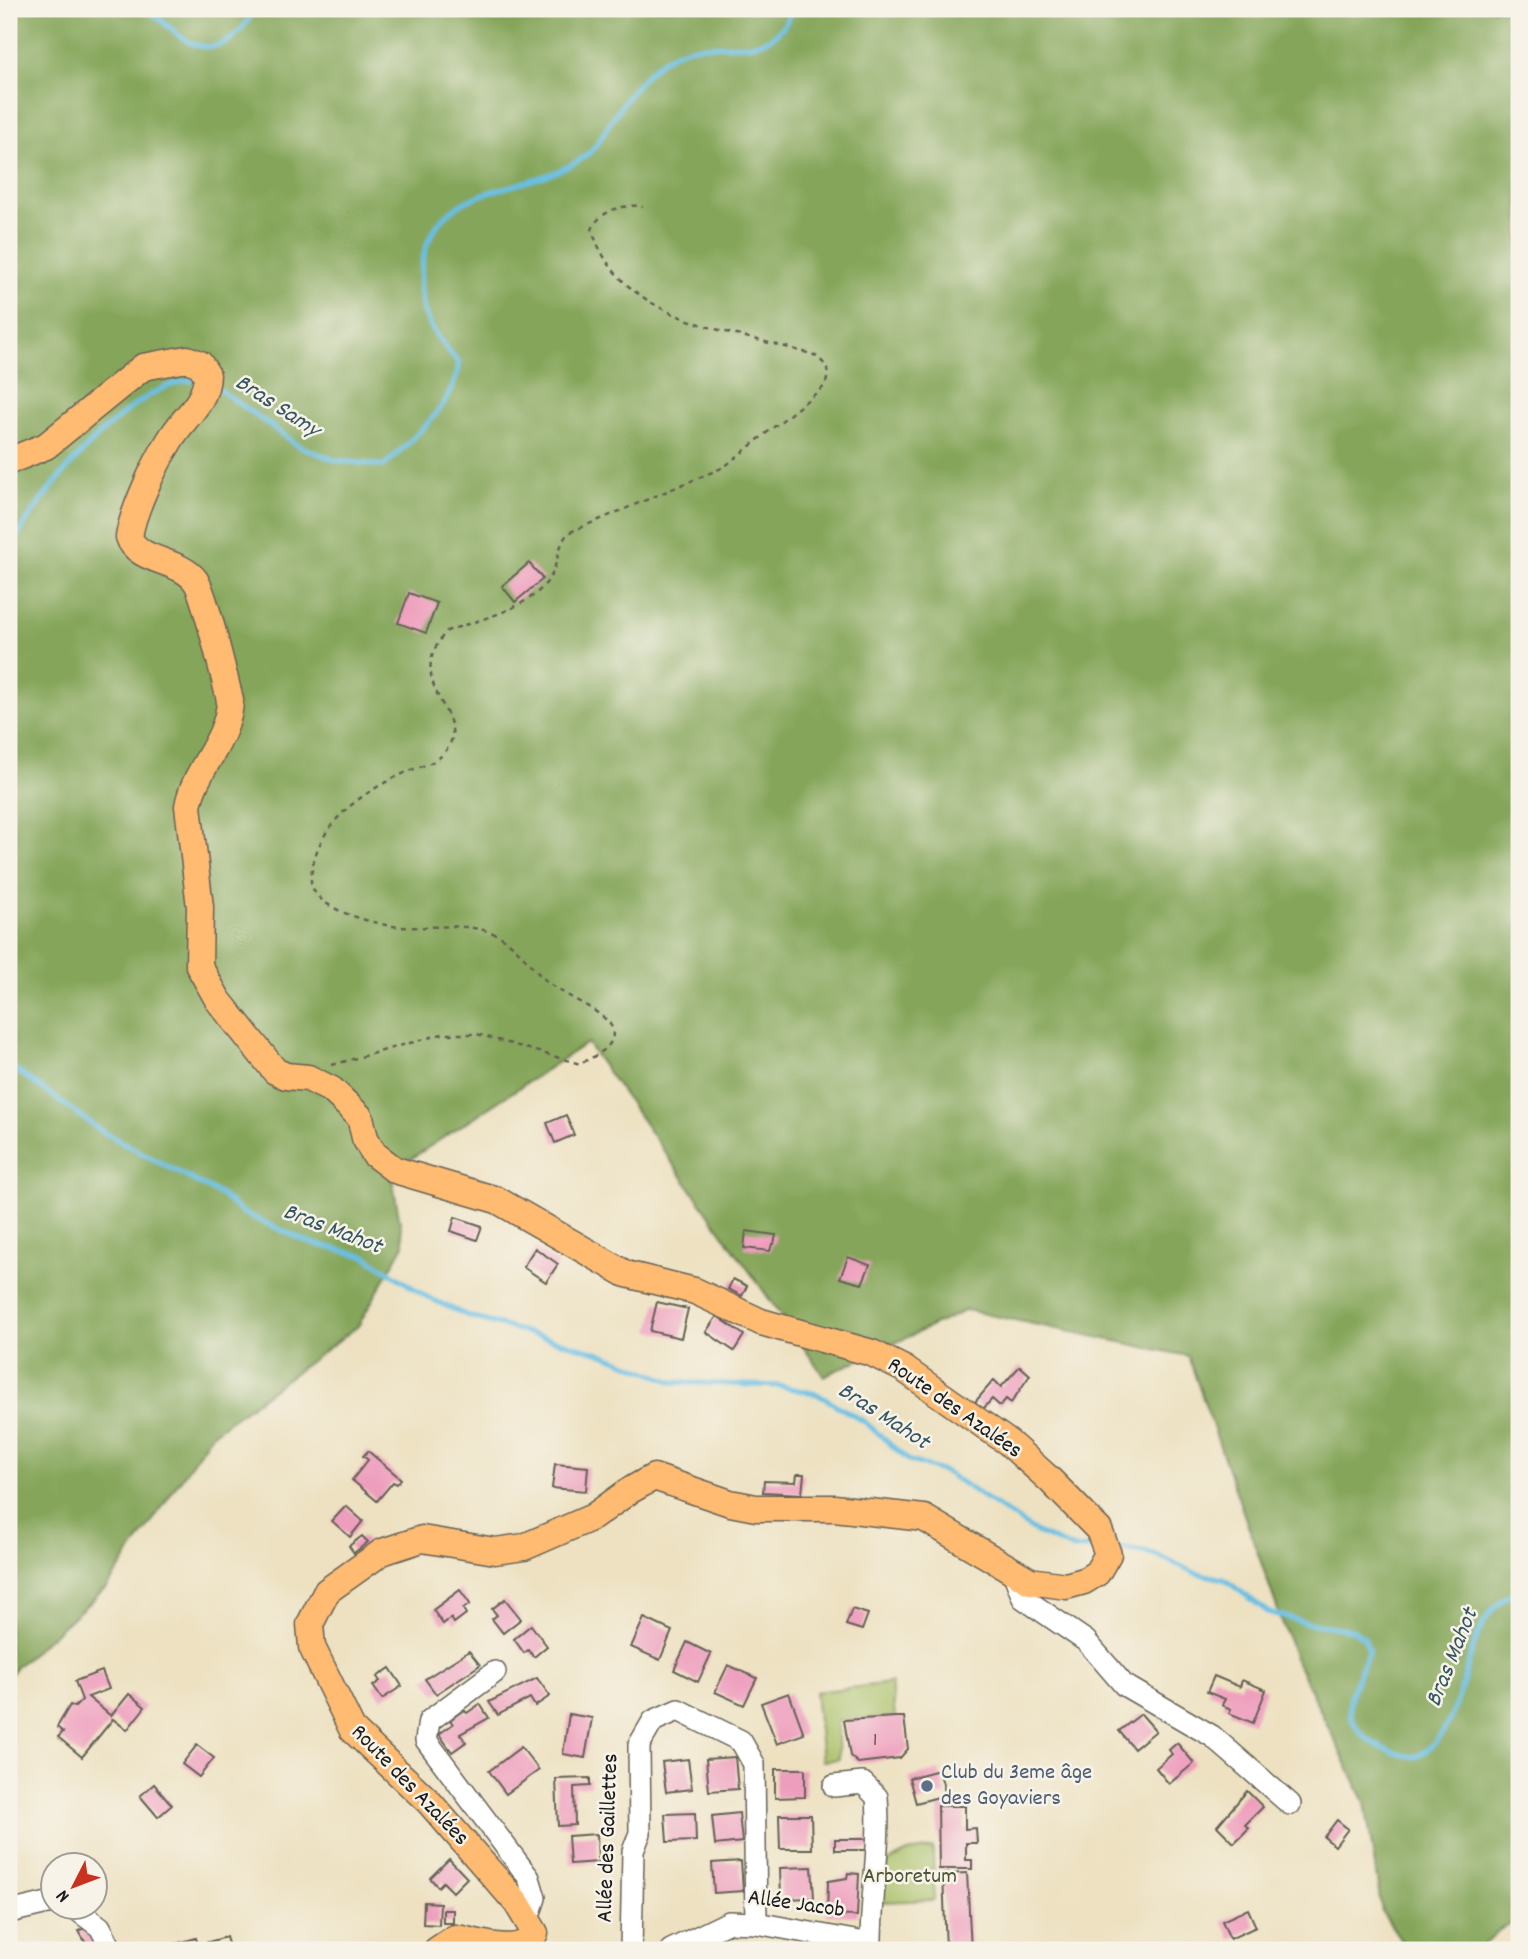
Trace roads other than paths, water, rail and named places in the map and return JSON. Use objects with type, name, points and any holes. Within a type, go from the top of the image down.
[{"type":"main road","name":"Route des Azalées","points":[[9,461],[47,446],[143,367],[187,359],[200,364],[207,375],[202,402],[170,439],[129,537],[135,548],[142,553],[177,564],[196,580],[202,591],[230,700],[223,732],[190,792],[188,806],[200,907],[199,966],[218,1000],[275,1071],[314,1081],[332,1090],[360,1117],[365,1138],[374,1154],[395,1170],[498,1200],[626,1274],[695,1291],[761,1322],[872,1353],[904,1369],[1009,1443],[1089,1517],[1105,1542],[1108,1554],[1097,1573],[1084,1581],[1048,1585],[1030,1581],[925,1518],[834,1508],[756,1508],[730,1503],[654,1477],[629,1490],[593,1517],[524,1547],[495,1551],[439,1539],[422,1539],[382,1552],[327,1591],[310,1623],[312,1647],[345,1719],[359,1738],[429,1802],[528,1919],[535,1933],[531,1940],[518,1948],[455,1938],[437,1950]]},
{"type":"street","points":[[1012,1569],[1023,1598],[1086,1641],[1124,1685],[1212,1736],[1290,1804]]},
{"type":"street","name":"Route des Azalées","points":[[495,1672],[429,1721],[426,1740],[529,1878],[535,1898],[528,1919]]},
{"type":"street","name":"Allée des Gaillettes","points":[[631,1950],[633,1851],[640,1833],[639,1745],[653,1721],[678,1710],[741,1741],[754,1764],[756,1923]]},
{"type":"street","points":[[834,1786],[863,1783],[877,1797],[877,1874],[871,1947]]},
{"type":"street","points":[[9,1912],[38,1905]]},
{"type":"street","points":[[91,1920],[100,1927],[112,1950]]},
{"type":"street","name":"Allée Jacob","points":[[671,1950],[729,1922],[756,1923],[871,1947]]},
{"type":"waterway","points":[[141,9],[157,17],[181,37],[204,47],[224,43],[233,37],[254,9]]},
{"type":"waterway","name":"Bras Samy","points":[[213,385],[299,446],[335,460],[384,466],[431,420],[456,379],[459,363],[440,340],[427,318],[420,280],[430,236],[445,216],[486,193],[561,170],[584,157],[598,142],[637,85],[673,54],[690,48],[756,44],[771,38],[783,27],[792,9]]},
{"type":"waterway","name":"Bras Samy","points":[[9,553],[39,503],[90,444],[148,396],[175,383],[200,381]]},
{"type":"waterway","name":"Bras Samy","points":[[9,620],[12,666],[9,683]]},
{"type":"waterway","name":"Bras Mahot","points":[[9,1065],[103,1132],[221,1195],[243,1213],[310,1243],[365,1256],[427,1297],[468,1316],[600,1353],[673,1382],[780,1386],[817,1394],[865,1422],[908,1460],[947,1473],[1037,1533],[1074,1549],[1098,1547]]},
{"type":"waterway","name":"Bras Mahot","points":[[1115,1547],[1154,1554],[1196,1573],[1224,1579],[1268,1612],[1303,1622],[1353,1630],[1365,1639],[1369,1650],[1351,1695],[1351,1714],[1355,1725],[1371,1742],[1382,1748],[1416,1757],[1436,1741],[1450,1720],[1483,1624],[1498,1604],[1519,1590]]},
{"type":"place","name":"Club du 3eme âge des Goyaviers","points":[[927,1786]]},
{"type":"park label","name":"Arboretum","points":[[910,1877]]}]
